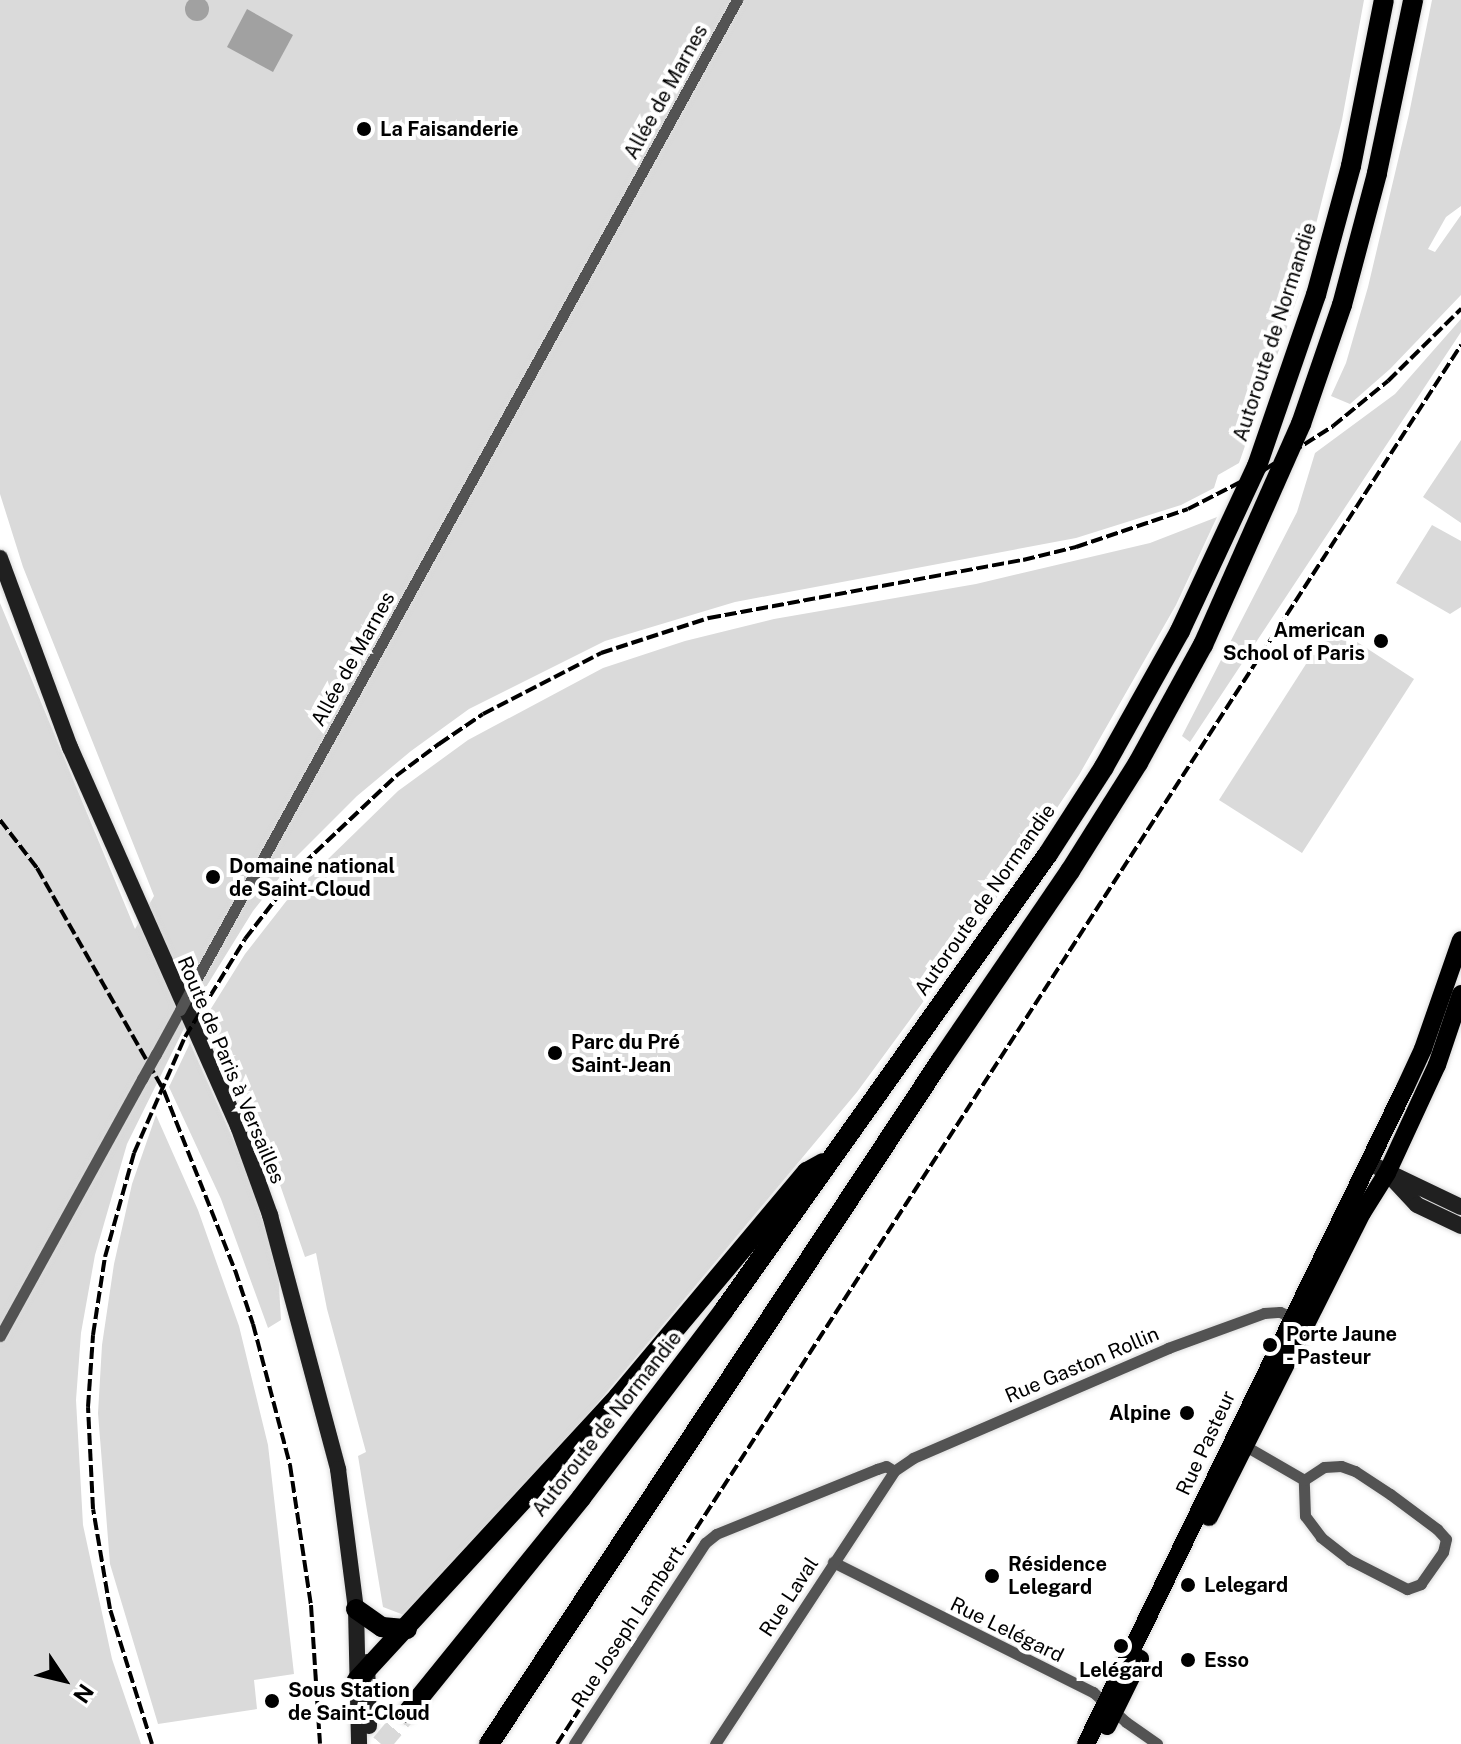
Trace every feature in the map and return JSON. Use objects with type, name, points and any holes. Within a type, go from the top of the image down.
[{"type":"highway","name":"Autoroute de Normandie","points":[[407,1713],[590,1487],[724,1310],[1056,842],[1104,767],[1187,617],[1257,466],[1316,295],[1351,166],[1384,0]]},
{"type":"highway","points":[[489,1744],[941,1060],[1070,871],[1138,763],[1196,659],[1255,533],[1295,437],[1342,305],[1377,173],[1413,0]]},
{"type":"highway","points":[[363,1674],[618,1397],[807,1172],[834,1158]]},
{"type":"highway","points":[[356,1609],[382,1627],[407,1629]]},
{"type":"main road","name":"Route de Paris à Versailles","points":[[0,558],[70,747],[238,1126],[270,1215],[338,1469],[363,1674]]},
{"type":"main road","name":"Rue Pasteur","points":[[1238,1442],[1291,1317],[1423,1049],[1461,940]]},
{"type":"main road","name":"Rue Pasteur","points":[[1086,1744],[1110,1706],[1238,1442],[1362,1213],[1387,1173],[1428,1087],[1461,994]]},
{"type":"main road","points":[[1410,1125],[1405,1088],[1428,1087]]},
{"type":"main road","points":[[1369,1163],[1461,1207]]},
{"type":"main road","points":[[1387,1173],[1417,1205],[1461,1226]]},
{"type":"main road","points":[[359,1744],[357,1713],[363,1674]]},
{"type":"main road","points":[[363,1674],[370,1744]]},
{"type":"main road","name":"Rue Pasteur","points":[[1098,1744],[1110,1706]]},
{"type":"street","name":"Allée de Marnes","points":[[0,1336],[737,0]]},
{"type":"street","name":"Rue Gaston Rollin","points":[[894,1471],[913,1458],[1168,1348],[1264,1313],[1280,1312],[1291,1317]]},
{"type":"street","points":[[1238,1442],[1304,1480]]},
{"type":"street","name":"Rue Joseph Lambert","points":[[574,1744],[705,1543],[716,1534],[877,1469],[886,1466],[894,1471]]},
{"type":"street","points":[[1341,1466],[1355,1471],[1437,1529],[1446,1539],[1443,1552],[1421,1584],[1407,1589],[1350,1560],[1321,1537],[1305,1516],[1304,1480],[1324,1467],[1341,1466]]},
{"type":"street","name":"Rue Laval","points":[[715,1744],[894,1471]]},
{"type":"street","name":"Rue Lelégard","points":[[833,1562],[1093,1692],[1126,1722],[1157,1744]]},
{"type":"shaded area","points":[[197,-3],[205,1],[209,9],[205,17],[197,21],[189,17],[185,9],[189,1]]},
{"type":"shaded area","name":"Domaine national de Saint-Cloud","points":[[0,0],[1364,0],[1342,120],[1298,296],[1239,463],[1218,475],[1214,488],[1181,505],[1076,538],[735,602],[605,641],[469,709],[411,751],[357,796],[295,858],[253,911],[198,1000],[127,1144],[95,1255],[81,1333],[76,1400],[83,1525],[112,1659],[141,1744],[0,1744],[0,603],[135,929],[154,896],[23,567],[0,494]]},
{"type":"shaded area","points":[[1432,0],[1461,0],[1461,206],[1446,217],[1428,249],[1435,252],[1461,215],[1461,295],[1390,369],[1350,404],[1331,396],[1346,363],[1368,287]]},
{"type":"shaded area","points":[[247,9],[293,35],[273,72],[227,47]]},
{"type":"shaded area","points":[[1461,319],[1461,332],[1190,742],[1182,736],[1297,512],[1315,453],[1395,394]]},
{"type":"shaded area","points":[[1461,440],[1461,523],[1423,497]]},
{"type":"shaded area","name":"Parc du Pré Saint-Jean","points":[[1217,517],[1176,605],[1079,775],[967,942],[857,1092],[546,1465],[404,1615],[383,1607],[358,1456],[366,1452],[327,1309],[316,1253],[305,1257],[268,1150],[207,1015],[245,954],[291,895],[398,791],[468,740],[603,668],[685,641],[774,619],[976,584],[1150,543]]},
{"type":"shaded area","points":[[1432,525],[1461,541],[1461,607],[1450,614],[1396,583]]},
{"type":"shaded area","points":[[1331,625],[1414,679],[1302,853],[1219,800]]},
{"type":"shaded area","points":[[190,1043],[245,1166],[278,1269],[281,1320],[268,1328],[221,1199],[169,1087]]},
{"type":"shaded area","points":[[156,1115],[198,1210],[239,1326],[268,1445],[294,1674],[254,1680],[257,1709],[158,1724],[110,1564],[98,1413],[102,1345],[114,1264],[132,1184]]},
{"type":"tunnel","points":[[381,1744],[407,1713]]},
{"type":"railway","points":[[152,1744],[110,1609],[93,1509],[88,1407],[93,1335],[105,1257],[134,1153],[185,1037],[245,939],[303,864],[396,776],[439,744],[483,714],[601,653],[709,618],[1023,560],[1076,547],[1188,509],[1264,470],[1333,426],[1388,381],[1461,309]]},
{"type":"railway","points":[[557,1744],[1461,345]]},
{"type":"railway","points":[[0,820],[37,868],[164,1091],[235,1270],[253,1324],[290,1465],[311,1605],[320,1744]]},
{"type":"place","name":"La Faisanderie","points":[[364,129]]},
{"type":"place","name":"American School of Paris","points":[[1381,641]]},
{"type":"place","name":"Domaine national de Saint-Cloud","points":[[213,877]]},
{"type":"place","name":"Parc du Pré Saint-Jean","points":[[555,1053]]},
{"type":"place","name":"Porte Jaune - Pasteur","points":[[1270,1345]]},
{"type":"place","name":"Alpine","points":[[1187,1413]]},
{"type":"place","name":"Résidence Lelegard","points":[[992,1576]]},
{"type":"place","name":"Lelegard","points":[[1188,1585]]},
{"type":"place","name":"Lelégard","points":[[1121,1646]]},
{"type":"place","name":"Esso","points":[[1188,1660]]},
{"type":"place","name":"Sous Station de Saint-Cloud","points":[[272,1701]]}]
